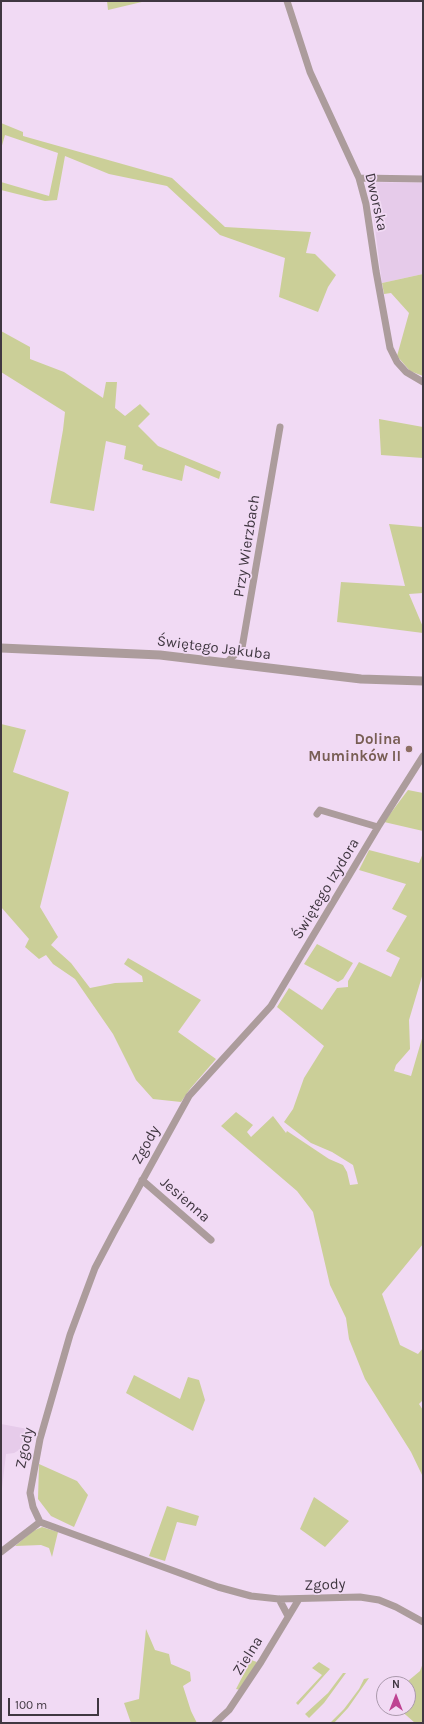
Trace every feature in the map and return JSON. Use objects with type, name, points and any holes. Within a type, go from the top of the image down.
[{"type":"street","name":"Dworska","points":[[287,1],[310,72],[360,178],[366,204],[390,348],[397,362],[406,372],[423,382]]},
{"type":"street","points":[[360,178],[423,179]]},
{"type":"street","name":"Przy Wierzbach","points":[[226,663],[242,648],[280,427]]},
{"type":"street","name":"Świętego Jakuba","points":[[1,648],[129,653],[361,679],[423,681]]},
{"type":"street","name":"Świętego Izydora","points":[[248,1032],[271,1006],[378,827],[423,756]]},
{"type":"street","points":[[317,814],[320,810],[378,827]]},
{"type":"street","name":"Zgody","points":[[248,1032],[189,1096],[95,1268],[70,1335],[40,1438],[30,1486],[33,1506],[40,1522],[218,1587],[251,1596],[279,1599],[360,1597],[379,1600],[423,1622]]},
{"type":"street","name":"Jesienna","points":[[142,1180],[211,1240]]},
{"type":"street","points":[[1,1552],[40,1522]]},
{"type":"street","points":[[279,1599],[288,1616]]},
{"type":"street","name":"Zielna","points":[[214,1723],[229,1710],[299,1599]]},
{"type":"shaded area","points":[[369,182],[423,183],[423,274],[382,283]]},
{"type":"shaded area","points":[[1,1424],[33,1430],[31,1443],[14,1453],[6,1454],[1,1497]]},
{"type":"green space","points":[[107,1],[146,1],[108,10]]},
{"type":"green space","points":[[1,123],[23,132],[23,136],[172,178],[225,227],[311,232],[306,253],[315,254],[336,275],[328,287],[318,312],[279,297],[285,258],[220,235],[167,186],[109,174],[65,156],[57,200],[45,201],[1,190],[1,182],[49,196],[58,153],[5,135],[1,149]]},
{"type":"green space","points":[[423,274],[423,376],[410,371],[397,356],[409,313],[391,293],[384,294],[382,283]]},
{"type":"green space","points":[[1,331],[30,347],[30,359],[64,372],[103,398],[106,382],[117,382],[115,408],[125,416],[140,404],[150,414],[138,426],[158,446],[221,472],[219,479],[185,465],[182,481],[142,470],[143,465],[124,459],[126,446],[106,441],[94,511],[50,503],[65,412],[1,372]]},
{"type":"green space","points":[[379,419],[423,427],[423,458],[381,455]]},
{"type":"green space","points":[[389,524],[423,527],[423,593],[409,594],[423,627],[423,633],[337,622],[341,582],[405,586]]},
{"type":"green space","points":[[1,724],[26,730],[13,772],[69,792],[40,907],[58,937],[51,945],[71,963],[90,988],[115,983],[143,982],[142,976],[124,964],[128,958],[201,1000],[178,1032],[216,1059],[190,1089],[181,1102],[153,1099],[136,1080],[113,1034],[75,979],[53,964],[46,955],[39,959],[25,947],[29,939],[1,907]]},
{"type":"green space","points":[[408,790],[423,793],[423,831],[384,822]]},
{"type":"green space","points":[[369,850],[419,863],[423,853],[423,973],[409,1020],[410,1049],[396,1065],[394,1071],[411,1076],[423,1035],[423,1244],[382,1294],[400,1345],[418,1354],[423,1348],[423,1400],[419,1404],[423,1410],[423,1477],[411,1452],[365,1379],[349,1339],[346,1318],[330,1285],[313,1212],[297,1191],[221,1126],[236,1112],[253,1125],[247,1132],[251,1137],[273,1116],[286,1133],[287,1131],[329,1159],[343,1165],[347,1172],[350,1185],[358,1184],[353,1165],[332,1152],[311,1143],[284,1122],[293,1109],[304,1078],[324,1046],[277,1007],[289,988],[322,1010],[337,988],[348,987],[348,981],[359,962],[391,977],[400,958],[386,951],[407,916],[392,909],[406,884],[359,870]]},
{"type":"green space","points":[[317,944],[353,963],[343,979],[338,982],[304,964]]},
{"type":"green space","points":[[134,1375],[180,1399],[188,1377],[199,1380],[205,1400],[193,1431],[126,1393]]},
{"type":"green space","points":[[39,1464],[77,1481],[88,1495],[74,1527],[51,1516],[38,1499]]},
{"type":"green space","points":[[314,1497],[349,1521],[325,1547],[300,1529]]},
{"type":"green space","points":[[167,1506],[199,1516],[196,1526],[177,1522],[165,1561],[149,1556]]},
{"type":"green space","points":[[42,1527],[58,1532],[52,1557],[49,1548],[41,1545],[15,1546],[33,1531]]},
{"type":"green space","points":[[146,1629],[155,1650],[169,1654],[171,1664],[190,1672],[191,1681],[183,1686],[191,1711],[197,1723],[131,1723],[124,1703],[139,1699]]},
{"type":"green space","points":[[251,1660],[257,1662],[241,1690],[236,1689]]},
{"type":"green space","points":[[319,1662],[330,1669],[298,1705],[296,1703],[322,1675],[312,1668]]},
{"type":"green space","points":[[423,1663],[423,1723],[415,1723],[407,1716],[416,1716],[416,1676],[414,1676],[420,1671]]},
{"type":"green space","points":[[343,1673],[346,1673],[324,1703],[309,1718],[305,1714],[328,1693]]},
{"type":"green space","points":[[369,1678],[348,1708],[334,1723],[330,1723],[344,1709],[359,1689],[364,1679]]},
{"type":"place","name":"Dolina Muminków II","points":[[409,749]]}]
